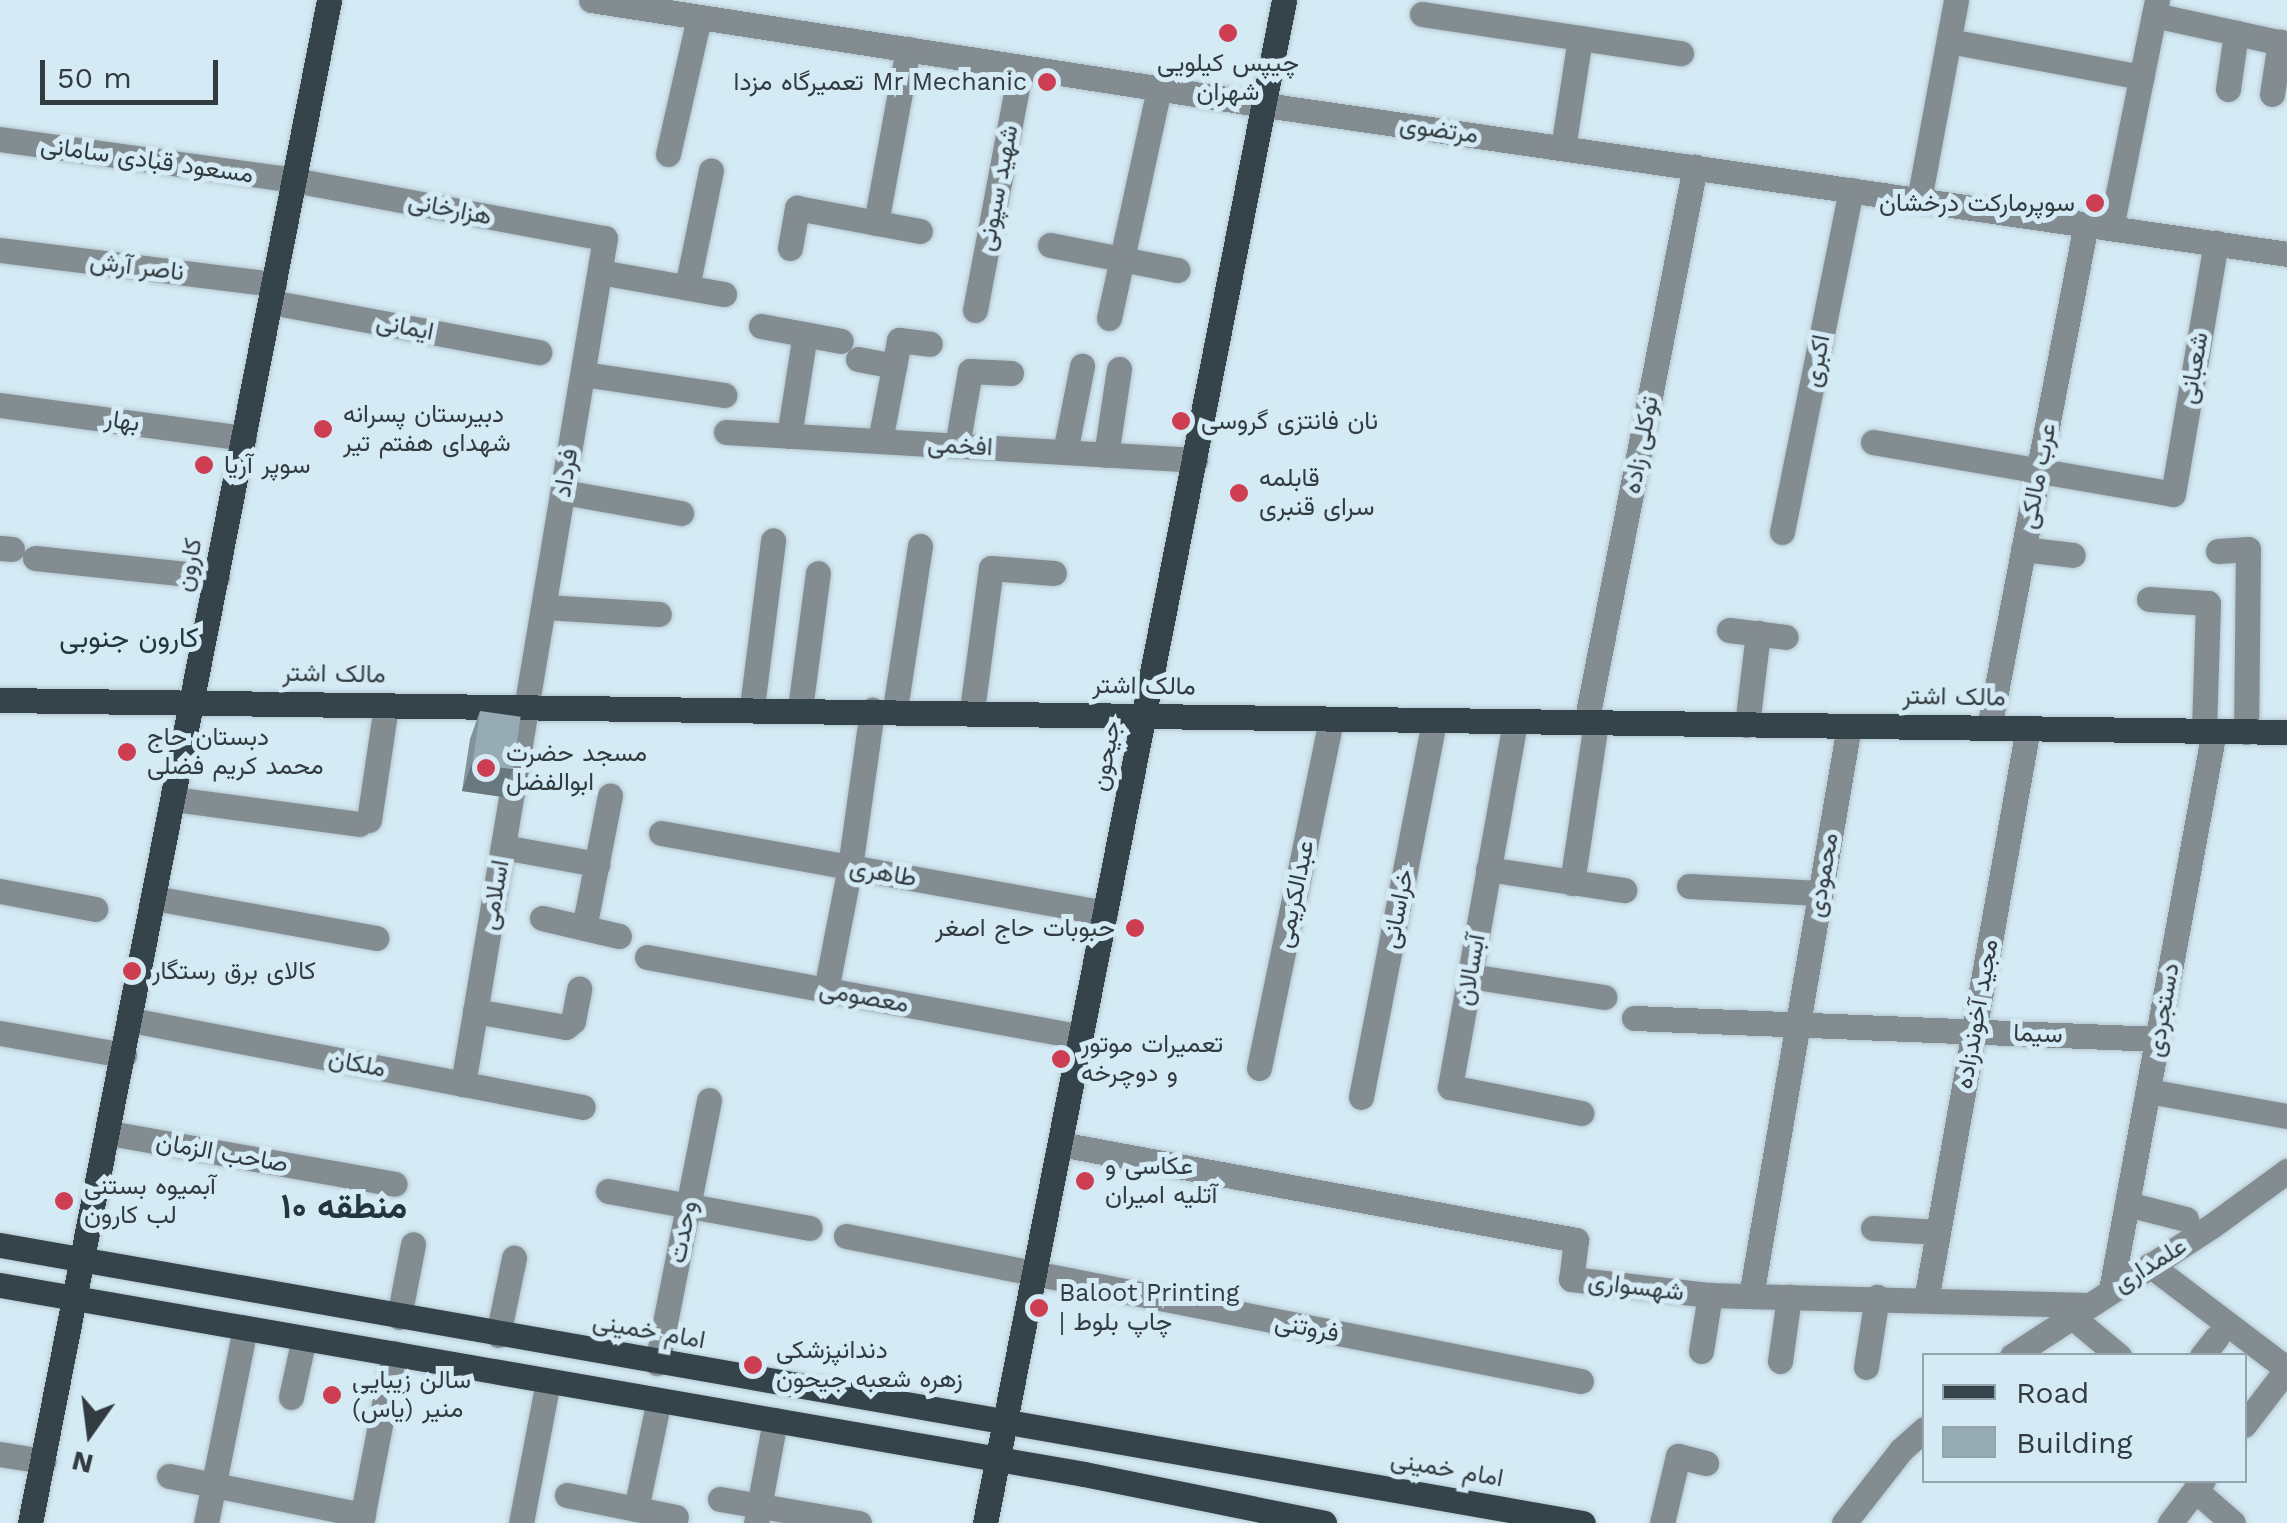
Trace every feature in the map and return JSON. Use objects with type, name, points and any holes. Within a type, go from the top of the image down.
[{"type":"main road","name":"کارون","points":[[76,1298],[330,0]]},
{"type":"main road","name":"جیحون","points":[[985,1523],[1284,0]]},
{"type":"main road","name":"مالک اشتر","points":[[0,700],[972,710],[1144,717],[2287,732]]},
{"type":"main road","name":"امام خمینی","points":[[0,1245],[1583,1523]]},
{"type":"main road","points":[[0,1284],[998,1459],[1324,1523]]},
{"type":"main road","points":[[30,1523],[76,1298]]},
{"type":"main road","points":[[1103,1478],[1092,1464],[1095,1451],[1112,1440]]},
{"type":"street","name":"مرتضوی","points":[[592,0],[1919,200],[2216,243],[2284,246]]},
{"type":"street","points":[[1919,200],[1956,0]]},
{"type":"street","points":[[2156,7],[2284,43],[2272,94]]},
{"type":"street","name":"عرب مالکی","points":[[1989,728],[2039,468],[2099,226],[2142,77],[2156,7]]},
{"type":"street","points":[[1422,14],[1680,54]]},
{"type":"street","points":[[668,154],[699,16]]},
{"type":"street","points":[[2228,89],[2236,32]]},
{"type":"street","points":[[1563,148],[1580,38]]},
{"type":"street","points":[[1948,40],[2142,77]]},
{"type":"street","points":[[876,222],[908,49]]},
{"type":"street","name":"شهید سپونی","points":[[975,310],[1021,67]]},
{"type":"street","points":[[1108,318],[1159,88]]},
{"type":"street","name":"مسعود قبادی سامانی","points":[[0,139],[294,180]]},
{"type":"street","name":"توکلی زاده","points":[[1572,883],[1591,723],[1695,167]]},
{"type":"street","points":[[687,288],[711,170]]},
{"type":"street","name":"هزارخانی","points":[[294,180],[606,238]]},
{"type":"street","name":"اکبری","points":[[1782,532],[1851,190]]},
{"type":"street","points":[[790,248],[797,208],[920,231]]},
{"type":"street","name":"فرداد","points":[[527,707],[606,238]]},
{"type":"street","name":"شعبانی","points":[[2039,468],[2172,494],[2216,243]]},
{"type":"street","points":[[1050,245],[1178,270]]},
{"type":"street","name":"ناصر آرش","points":[[0,250],[272,293]]},
{"type":"street","points":[[600,272],[724,294]]},
{"type":"street","name":"ایمانی","points":[[272,293],[540,352]]},
{"type":"street","points":[[761,326],[805,334],[894,366]]},
{"type":"street","points":[[790,436],[805,334]]},
{"type":"street","points":[[880,441],[900,340],[930,344]]},
{"type":"street","points":[[1065,452],[1082,366]]},
{"type":"street","points":[[1106,455],[1119,369]]},
{"type":"street","points":[[958,446],[970,370],[1011,373]]},
{"type":"street","points":[[582,374],[724,395]]},
{"type":"street","name":"بهار","points":[[0,405],[244,438]]},
{"type":"street","name":"افخمی","points":[[726,432],[1195,460]]},
{"type":"street","points":[[1873,442],[2039,468]]},
{"type":"street","points":[[563,492],[681,514]]},
{"type":"street","points":[[752,707],[772,540]]},
{"type":"street","points":[[826,990],[920,546]]},
{"type":"street","points":[[2218,551],[2248,549],[2246,732]]},
{"type":"street","points":[[2023,550],[2073,555]]},
{"type":"street","points":[[16,552],[217,577]]},
{"type":"street","points":[[972,710],[992,568],[1054,573]]},
{"type":"street","points":[[800,709],[818,572]]},
{"type":"street","name":"دستجردی","points":[[2112,1290],[2209,731],[2208,603],[2149,599]]},
{"type":"street","points":[[544,607],[658,614]]},
{"type":"street","points":[[1729,630],[1786,637]]},
{"type":"street","points":[[1746,725],[1758,634]]},
{"type":"street","points":[[174,799],[364,822],[386,706]]},
{"type":"street","name":"اسلامی","points":[[463,1084],[527,707]]},
{"type":"street","name":"عبدالکریمی","points":[[1259,1068],[1331,719]]},
{"type":"street","name":"خراسانی","points":[[1362,1097],[1434,720]]},
{"type":"street","name":"آبسالان","points":[[1515,722],[1450,1088],[1581,1112]]},
{"type":"street","name":"محمودی","points":[[1751,1296],[1849,726]]},
{"type":"street","name":"مجید آخوندزاده","points":[[1926,1300],[2028,728]]},
{"type":"street","points":[[584,928],[610,796]]},
{"type":"street","name":"طاهری","points":[[661,833],[1105,914]]},
{"type":"street","points":[[503,848],[596,864]]},
{"type":"street","points":[[1488,869],[1624,890]]},
{"type":"street","points":[[1690,886],[1820,893]]},
{"type":"street","points":[[0,891],[95,909]]},
{"type":"street","points":[[154,898],[376,938]]},
{"type":"street","points":[[542,918],[618,936]]},
{"type":"street","name":"معصومی","points":[[647,958],[1081,1036]]},
{"type":"street","points":[[1470,976],[1604,996]]},
{"type":"street","points":[[476,1012],[570,1026],[579,990]]},
{"type":"street","points":[[1634,1018],[1798,1025]]},
{"type":"street","name":"ملکان","points":[[130,1020],[583,1107]]},
{"type":"street","name":"سیما","points":[[1798,1025],[2158,1039]]},
{"type":"street","points":[[0,1033],[124,1054]]},
{"type":"street","points":[[2148,1091],[2287,1116]]},
{"type":"street","name":"وحدت","points":[[657,1363],[709,1100]]},
{"type":"street","name":"صاحب الزمان","points":[[109,1133],[394,1184]]},
{"type":"street","name":"شهسواری","points":[[1060,1144],[1576,1240],[1572,1279],[1710,1296],[1877,1298],[2078,1310]]},
{"type":"street","name":"علمداری","points":[[2016,1353],[2284,1179]]},
{"type":"street","points":[[608,1192],[810,1228]]},
{"type":"street","points":[[2127,1204],[2186,1218]]},
{"type":"street","points":[[1873,1228],[1938,1232]]},
{"type":"street","name":"فروتنی","points":[[846,1236],[1034,1276],[1581,1380]]},
{"type":"street","points":[[400,1317],[413,1244]]},
{"type":"street","points":[[498,1334],[514,1258]]},
{"type":"street","points":[[2150,1265],[2287,1369],[2247,1421]]},
{"type":"street","points":[[1702,1351],[1710,1296]]},
{"type":"street","points":[[1780,1362],[1788,1297]]},
{"type":"street","points":[[1866,1367],[1877,1298]]},
{"type":"street","points":[[2078,1310],[2115,1353]]},
{"type":"street","points":[[206,1523],[246,1328]]},
{"type":"street","points":[[292,1398],[304,1338]]},
{"type":"street","points":[[169,1476],[362,1519],[394,1354]]},
{"type":"street","points":[[521,1523],[548,1382]]},
{"type":"street","points":[[636,1508],[658,1400]]},
{"type":"street","points":[[757,1514],[775,1420]]},
{"type":"street","points":[[1844,1523],[1922,1431]]},
{"type":"street","points":[[1662,1523],[1667,1453],[1706,1463]]},
{"type":"street","points":[[0,1454],[42,1461]]},
{"type":"street","points":[[2170,1523],[2199,1485],[2233,1523]]},
{"type":"street","points":[[566,1495],[676,1517]]},
{"type":"street","points":[[720,1499],[757,1514],[859,1523]]},
{"type":"building","points":[[480,711],[521,717],[513,769],[473,763]]},
{"type":"place","name":"چیپس کیلویی شهران","points":[[1228,33]]},
{"type":"place","name":"تعمیرگاه مزدا Mr Mechanic","points":[[1047,82]]},
{"type":"place","name":"سوپرمارکت درخشان","points":[[2095,203]]},
{"type":"place","name":"نان فانتزی گروسی","points":[[1181,421]]},
{"type":"place","name":"دبیرستان پسرانه شهدای هفتم تیر","points":[[323,429]]},
{"type":"place","name":"سوپر آریا","points":[[204,465]]},
{"type":"place","name":"قابلمه سرای قنبری","points":[[1239,493]]},
{"type":"place","name":"دبستان حاج محمد کریم فضلی","points":[[127,752]]},
{"type":"place","name":"مسجد حضرت ابوالفضل","points":[[486,768]]},
{"type":"place","name":"حبوبات حاج اصغر","points":[[1135,928]]},
{"type":"place","name":"کالای برق رستگار","points":[[132,971]]},
{"type":"place","name":"تعمیرات موتور و دوچرخه","points":[[1061,1059]]},
{"type":"place","name":"عکاسی و آتلیه امیران","points":[[1085,1181]]},
{"type":"place","name":"آبمیوه بستنی لب کارون","points":[[64,1201]]},
{"type":"place","name":"Baloot Printing | چاپ بلوط","points":[[1039,1308]]},
{"type":"place","name":"دندانپزشکی زهره شعبه جیحون","points":[[753,1365]]},
{"type":"place","name":"سالن زیبایی منیر (یاس)","points":[[332,1395]]},
{"type":"district","name":"کارون جنوبی","points":[[129,638]]},
{"type":"district","name":"منطقه ۱۰","points":[[344,1206]]}]
